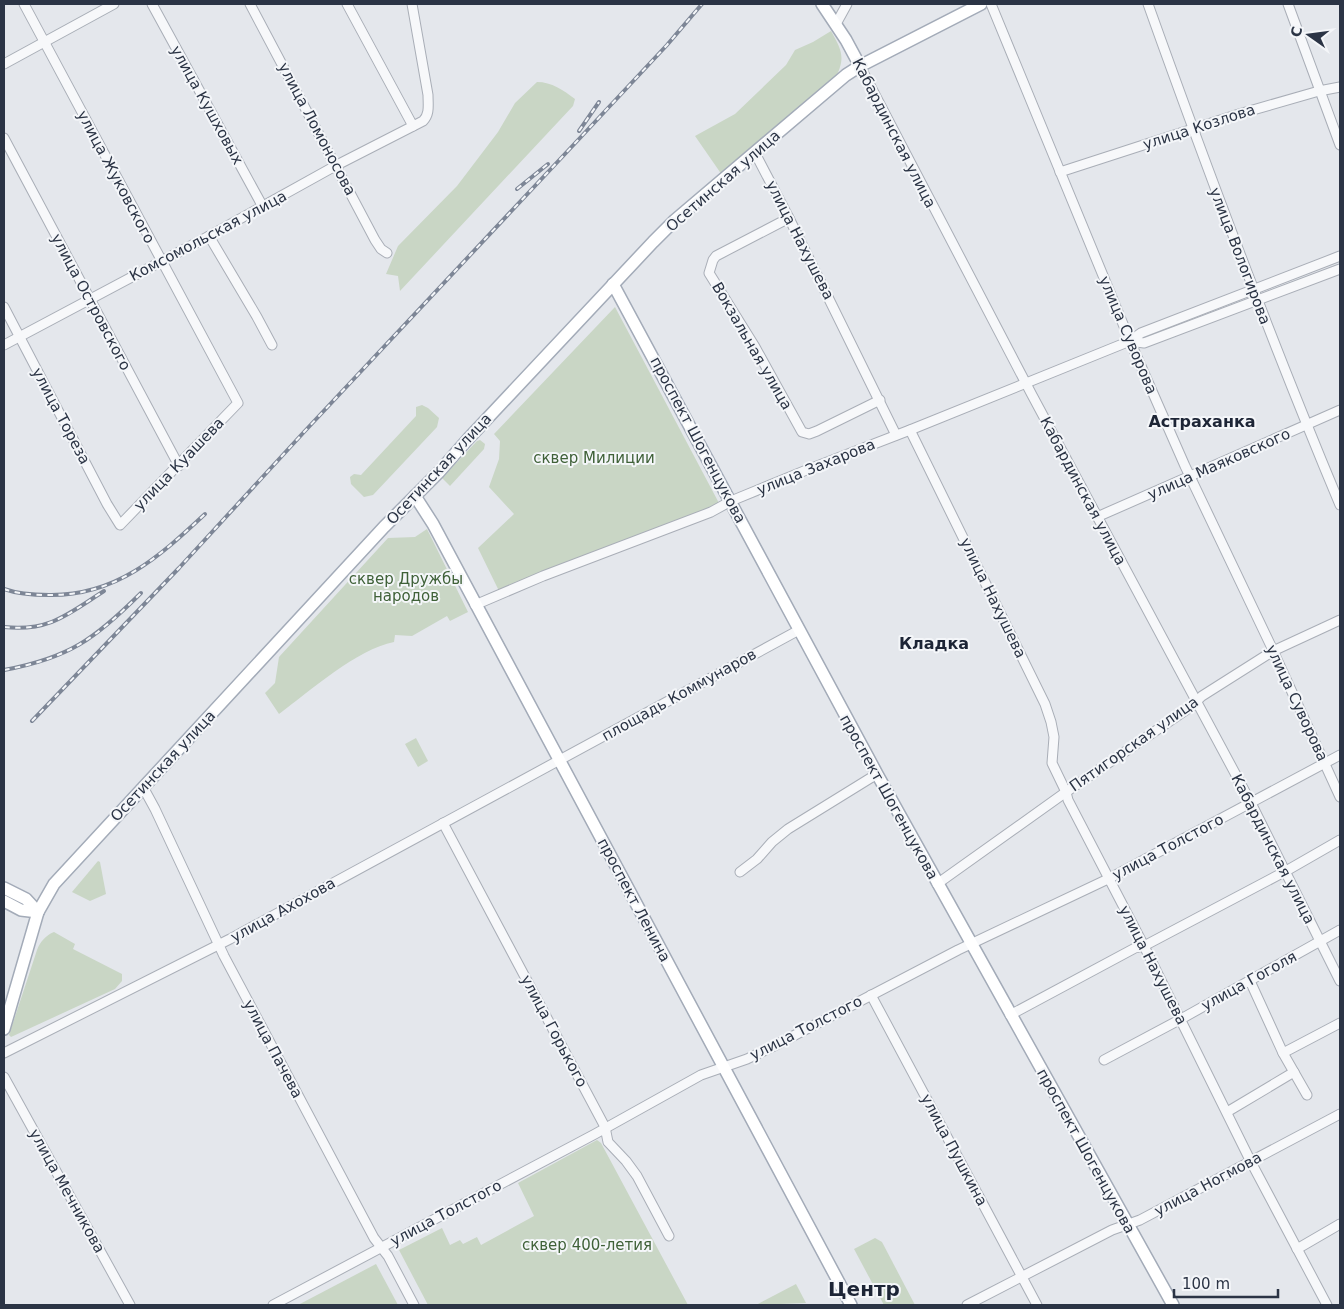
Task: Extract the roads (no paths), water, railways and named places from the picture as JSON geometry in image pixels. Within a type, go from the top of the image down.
[{"type":"main road","name":"Кабардинская улица","points":[[822,4],[860,66]]},
{"type":"main road","name":"Осетинская улица","points":[[4,1029],[38,912],[54,884],[384,527],[439,472],[613,284],[675,220],[846,75],[981,4]]},
{"type":"main road","name":"проспект Шогенцукова","points":[[613,284],[937,884],[1173,1305]]},
{"type":"main road","name":"проспект Ленина","points":[[415,496],[433,524],[850,1305]]},
{"type":"main road","points":[[4,888],[26,899],[38,912]]},
{"type":"main road","points":[[4,901],[21,910],[38,912]]},
{"type":"street","name":"улица Жуковского","points":[[24,4],[238,402]]},
{"type":"street","points":[[4,64],[43,41],[114,4]]},
{"type":"street","name":"улица Кушховых","points":[[152,4],[263,206]]},
{"type":"street","name":"улица Ломоносова","points":[[250,4],[376,240],[381,249],[387,253]]},
{"type":"street","points":[[347,4],[413,126]]},
{"type":"street","name":"Комсомольская улица","points":[[4,345],[209,236],[337,165],[423,121],[429,110],[428,95],[412,4]]},
{"type":"street","points":[[836,24],[847,4]]},
{"type":"street","name":"улица Суворова","points":[[991,4],[1130,341],[1190,476],[1340,797]]},
{"type":"street","name":"улица Вологирова","points":[[1148,4],[1192,130],[1252,289],[1340,505]]},
{"type":"street","points":[[1288,4],[1340,146]]},
{"type":"street","name":"Кабардинская улица","points":[[860,66],[1097,517],[1251,803],[1340,981]]},
{"type":"street","name":"улица Козлова","points":[[1060,172],[1238,114],[1319,91],[1340,87]]},
{"type":"street","name":"улица Островского","points":[[4,138],[179,466]]},
{"type":"street","name":"улица Нахушева","points":[[755,153],[896,435]]},
{"type":"street","name":"Вокзальная улица","points":[[789,218],[716,256],[709,273],[755,347],[802,432],[809,434],[817,431],[880,400]]},
{"type":"street","points":[[209,236],[272,346]]},
{"type":"street","name":"улица Захарова","points":[[475,605],[543,576],[711,512],[731,501],[1130,341],[1141,333],[1340,256]]},
{"type":"street","name":"улица Захарова","points":[[1130,341],[1144,343],[1340,269]]},
{"type":"street","name":"улица Тореза","points":[[4,307],[98,487],[120,525]]},
{"type":"street","name":"улица Куашева","points":[[120,525],[179,466],[238,402]]},
{"type":"street","name":"улица Маяковского","points":[[1097,517],[1340,410]]},
{"type":"street","name":"улица Нахушева","points":[[910,430],[1045,704],[1052,722],[1054,737],[1052,763],[1068,800],[1181,1019],[1251,1162],[1327,1305]]},
{"type":"street","name":"Пятигорская улица","points":[[937,884],[1183,712],[1202,696],[1273,651],[1340,620]]},
{"type":"street","name":"площадь Коммунаров","points":[[559,760],[581,750],[799,630]]},
{"type":"street","name":"улица Толстого","points":[[273,1305],[701,1075],[774,1046],[970,944],[1108,879],[1340,755]]},
{"type":"street","name":"улица Ахохова","points":[[4,1053],[219,945],[559,760]]},
{"type":"street","points":[[740,872],[788,829],[877,774]]},
{"type":"street","name":"улица Пачева","points":[[142,787],[155,809],[219,945],[374,1238],[388,1256],[414,1305]]},
{"type":"street","name":"улица Горького","points":[[443,823],[605,1127],[608,1142],[637,1176],[669,1236]]},
{"type":"street","points":[[1010,1015],[1135,948],[1144,946],[1286,871],[1340,840]]},
{"type":"street","name":"улица Гоголя","points":[[1104,1060],[1340,930]]},
{"type":"street","points":[[1250,981],[1283,1053],[1307,1095]]},
{"type":"street","name":"улица Пушкина","points":[[871,995],[1037,1305]]},
{"type":"street","points":[[1283,1053],[1340,1023]]},
{"type":"street","points":[[1227,1112],[1294,1072]]},
{"type":"street","name":"улица Мечникова","points":[[4,1077],[130,1305]]},
{"type":"street","name":"улица Ногмова","points":[[967,1305],[1112,1230],[1140,1220],[1340,1114]]},
{"type":"street","points":[[1297,1248],[1340,1224]]},
{"type":"railway","points":[[32,721],[179,568],[667,45],[702,4]]},
{"type":"railway","points":[[579,131],[599,102]]},
{"type":"railway","points":[[517,189],[548,164]]},
{"type":"railway","points":[[4,589],[26,594],[49,595],[73,594],[95,589],[116,581],[153,559],[205,514]]},
{"type":"railway","points":[[4,627],[20,628],[46,624],[68,614],[104,591]]},
{"type":"railway","points":[[4,670],[46,659],[80,644],[109,623],[141,593]]},
{"type":"district","name":"Астраханка","points":[[1202,421]]},
{"type":"district","name":"Кладка","points":[[934,643]]},
{"type":"district","name":"Центр","points":[[864,1289]]},
{"type":"park label","name":"сквер Милиции","points":[[594,458]]},
{"type":"park label","name":"сквер Дружбы народов","points":[[406,588]]},
{"type":"park label","name":"сквер 400-летия","points":[[587,1245]]}]
